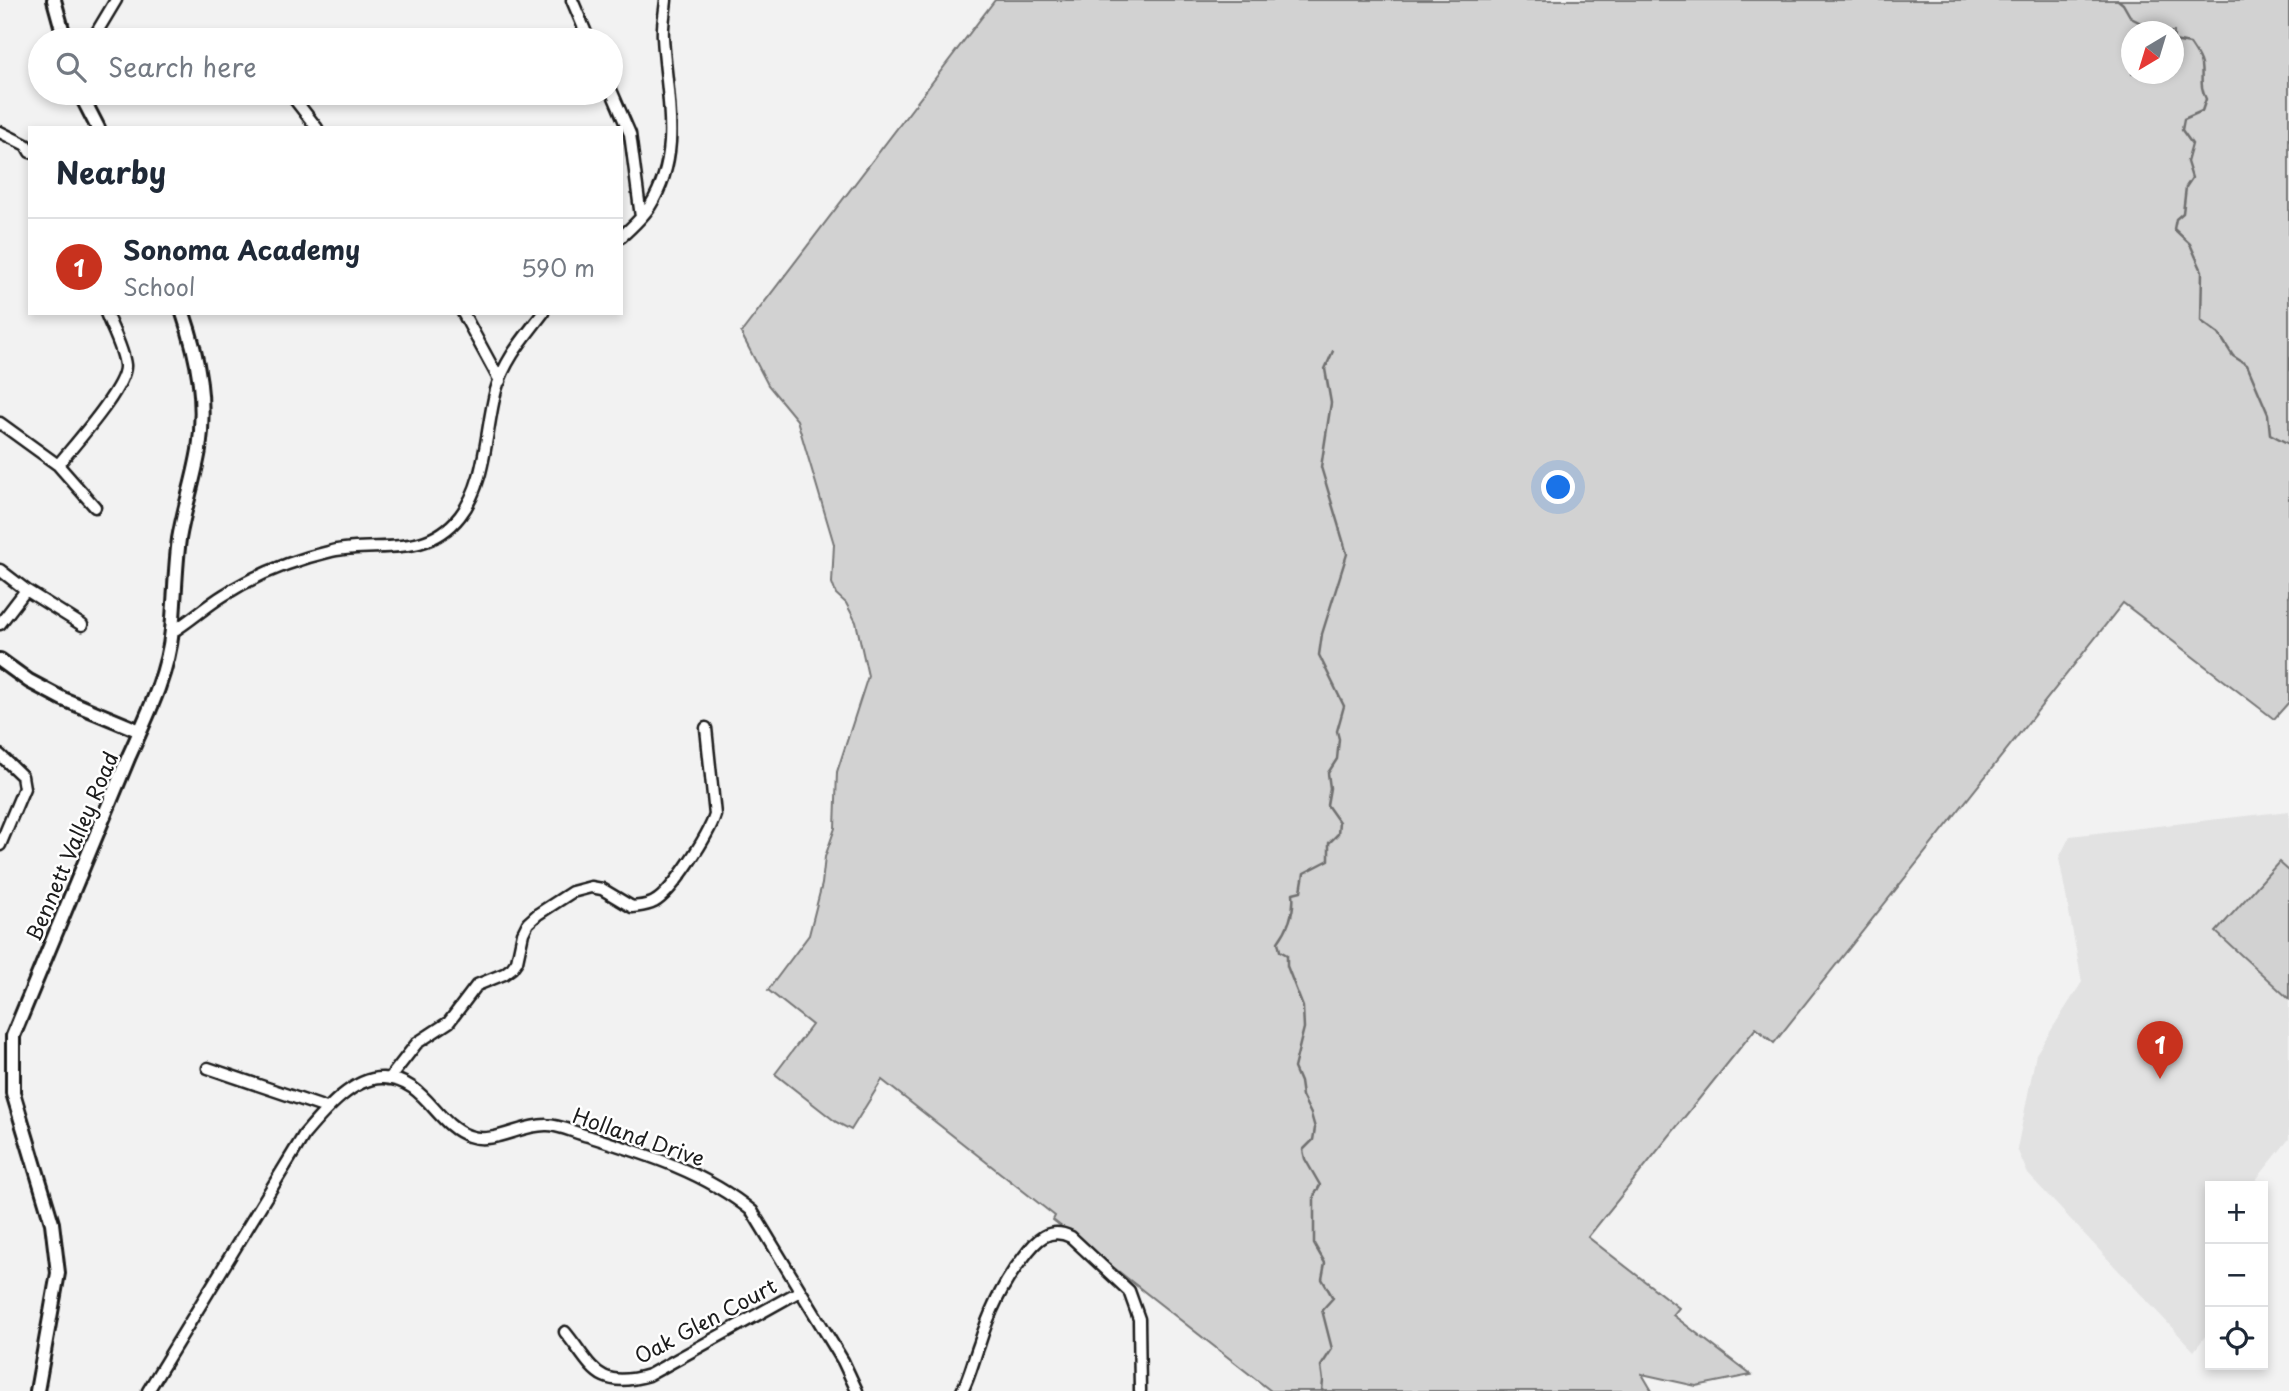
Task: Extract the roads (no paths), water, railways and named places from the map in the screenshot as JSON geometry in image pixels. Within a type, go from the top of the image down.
[{"type":"street","points":[[54,0],[62,28]]},
{"type":"street","points":[[99,28],[116,0]]},
{"type":"street","points":[[572,0],[584,28]]},
{"type":"street","points":[[623,235],[650,208],[660,186],[669,150],[671,117],[662,35],[666,0]]},
{"type":"street","points":[[86,105],[97,126]]},
{"type":"street","points":[[299,105],[315,126]]},
{"type":"street","points":[[617,105],[630,134],[641,217]]},
{"type":"street","points":[[0,132],[28,148]]},
{"type":"street","points":[[58,465],[108,403],[125,375],[125,363],[107,315]]},
{"type":"street","name":"Bennett Valley Road","points":[[37,1391],[58,1273],[52,1223],[13,1093],[13,1036],[159,684],[172,632],[175,567],[199,451],[202,419],[201,386],[184,315]]},
{"type":"street","points":[[464,315],[500,381]]},
{"type":"street","points":[[172,632],[221,596],[253,577],[279,566],[350,548],[409,546],[445,531],[460,516],[478,481],[500,381],[508,359],[541,315]]},
{"type":"street","points":[[0,424],[58,465],[95,507]]},
{"type":"street","points":[[0,569],[26,590],[82,625]]},
{"type":"street","points":[[0,624],[26,590]]},
{"type":"street","points":[[0,660],[29,681],[64,699],[140,731]]},
{"type":"street","points":[[148,1391],[304,1135],[326,1108],[363,1081],[389,1079],[417,1043],[449,1022],[477,985],[512,968],[517,961],[528,923],[572,892],[591,887],[602,889],[632,907],[656,902],[670,887],[711,828],[715,815],[706,728]]},
{"type":"street","points":[[0,755],[15,766],[22,776],[24,788],[0,845]]},
{"type":"street","points":[[208,1068],[326,1108]]},
{"type":"street","name":"Holland Drive","points":[[389,1079],[401,1080],[415,1089],[457,1130],[467,1136],[477,1139],[500,1136],[528,1127],[549,1125],[624,1147],[706,1180],[734,1196],[752,1211],[843,1361],[857,1391]]},
{"type":"street","points":[[962,1391],[1007,1279],[1029,1249],[1043,1235],[1053,1232],[1071,1237],[1129,1291],[1139,1320],[1140,1391]]},
{"type":"street","name":"Oak Glen Court","points":[[565,1332],[595,1372],[609,1379],[632,1381],[649,1375],[800,1291]]},
{"type":"waterway","points":[[2118,0],[2131,18],[2137,21]]},
{"type":"waterway","points":[[2184,43],[2190,44],[2198,57],[2206,99],[2202,111],[2184,119],[2182,130],[2192,144],[2187,162],[2192,178],[2186,187],[2183,213],[2176,219],[2174,229],[2190,244],[2202,271],[2201,321],[2219,334],[2233,356],[2247,365],[2268,414],[2270,434],[2289,444]]},
{"type":"waterway","points":[[1322,1391],[1321,1366],[1332,1349],[1322,1310],[1333,1298],[1322,1279],[1325,1263],[1314,1244],[1314,1196],[1320,1185],[1305,1159],[1303,1150],[1313,1140],[1315,1128],[1294,1068],[1304,1028],[1303,1007],[1287,966],[1287,955],[1280,951],[1278,942],[1290,919],[1293,893],[1301,891],[1304,873],[1329,860],[1329,843],[1338,834],[1339,822],[1327,805],[1330,788],[1328,773],[1337,759],[1337,731],[1344,706],[1319,655],[1322,634],[1347,554],[1321,467],[1331,403],[1325,369],[1333,351]]},
{"type":"place","name":"Sonoma Academy","points":[[2160,1079]]}]
